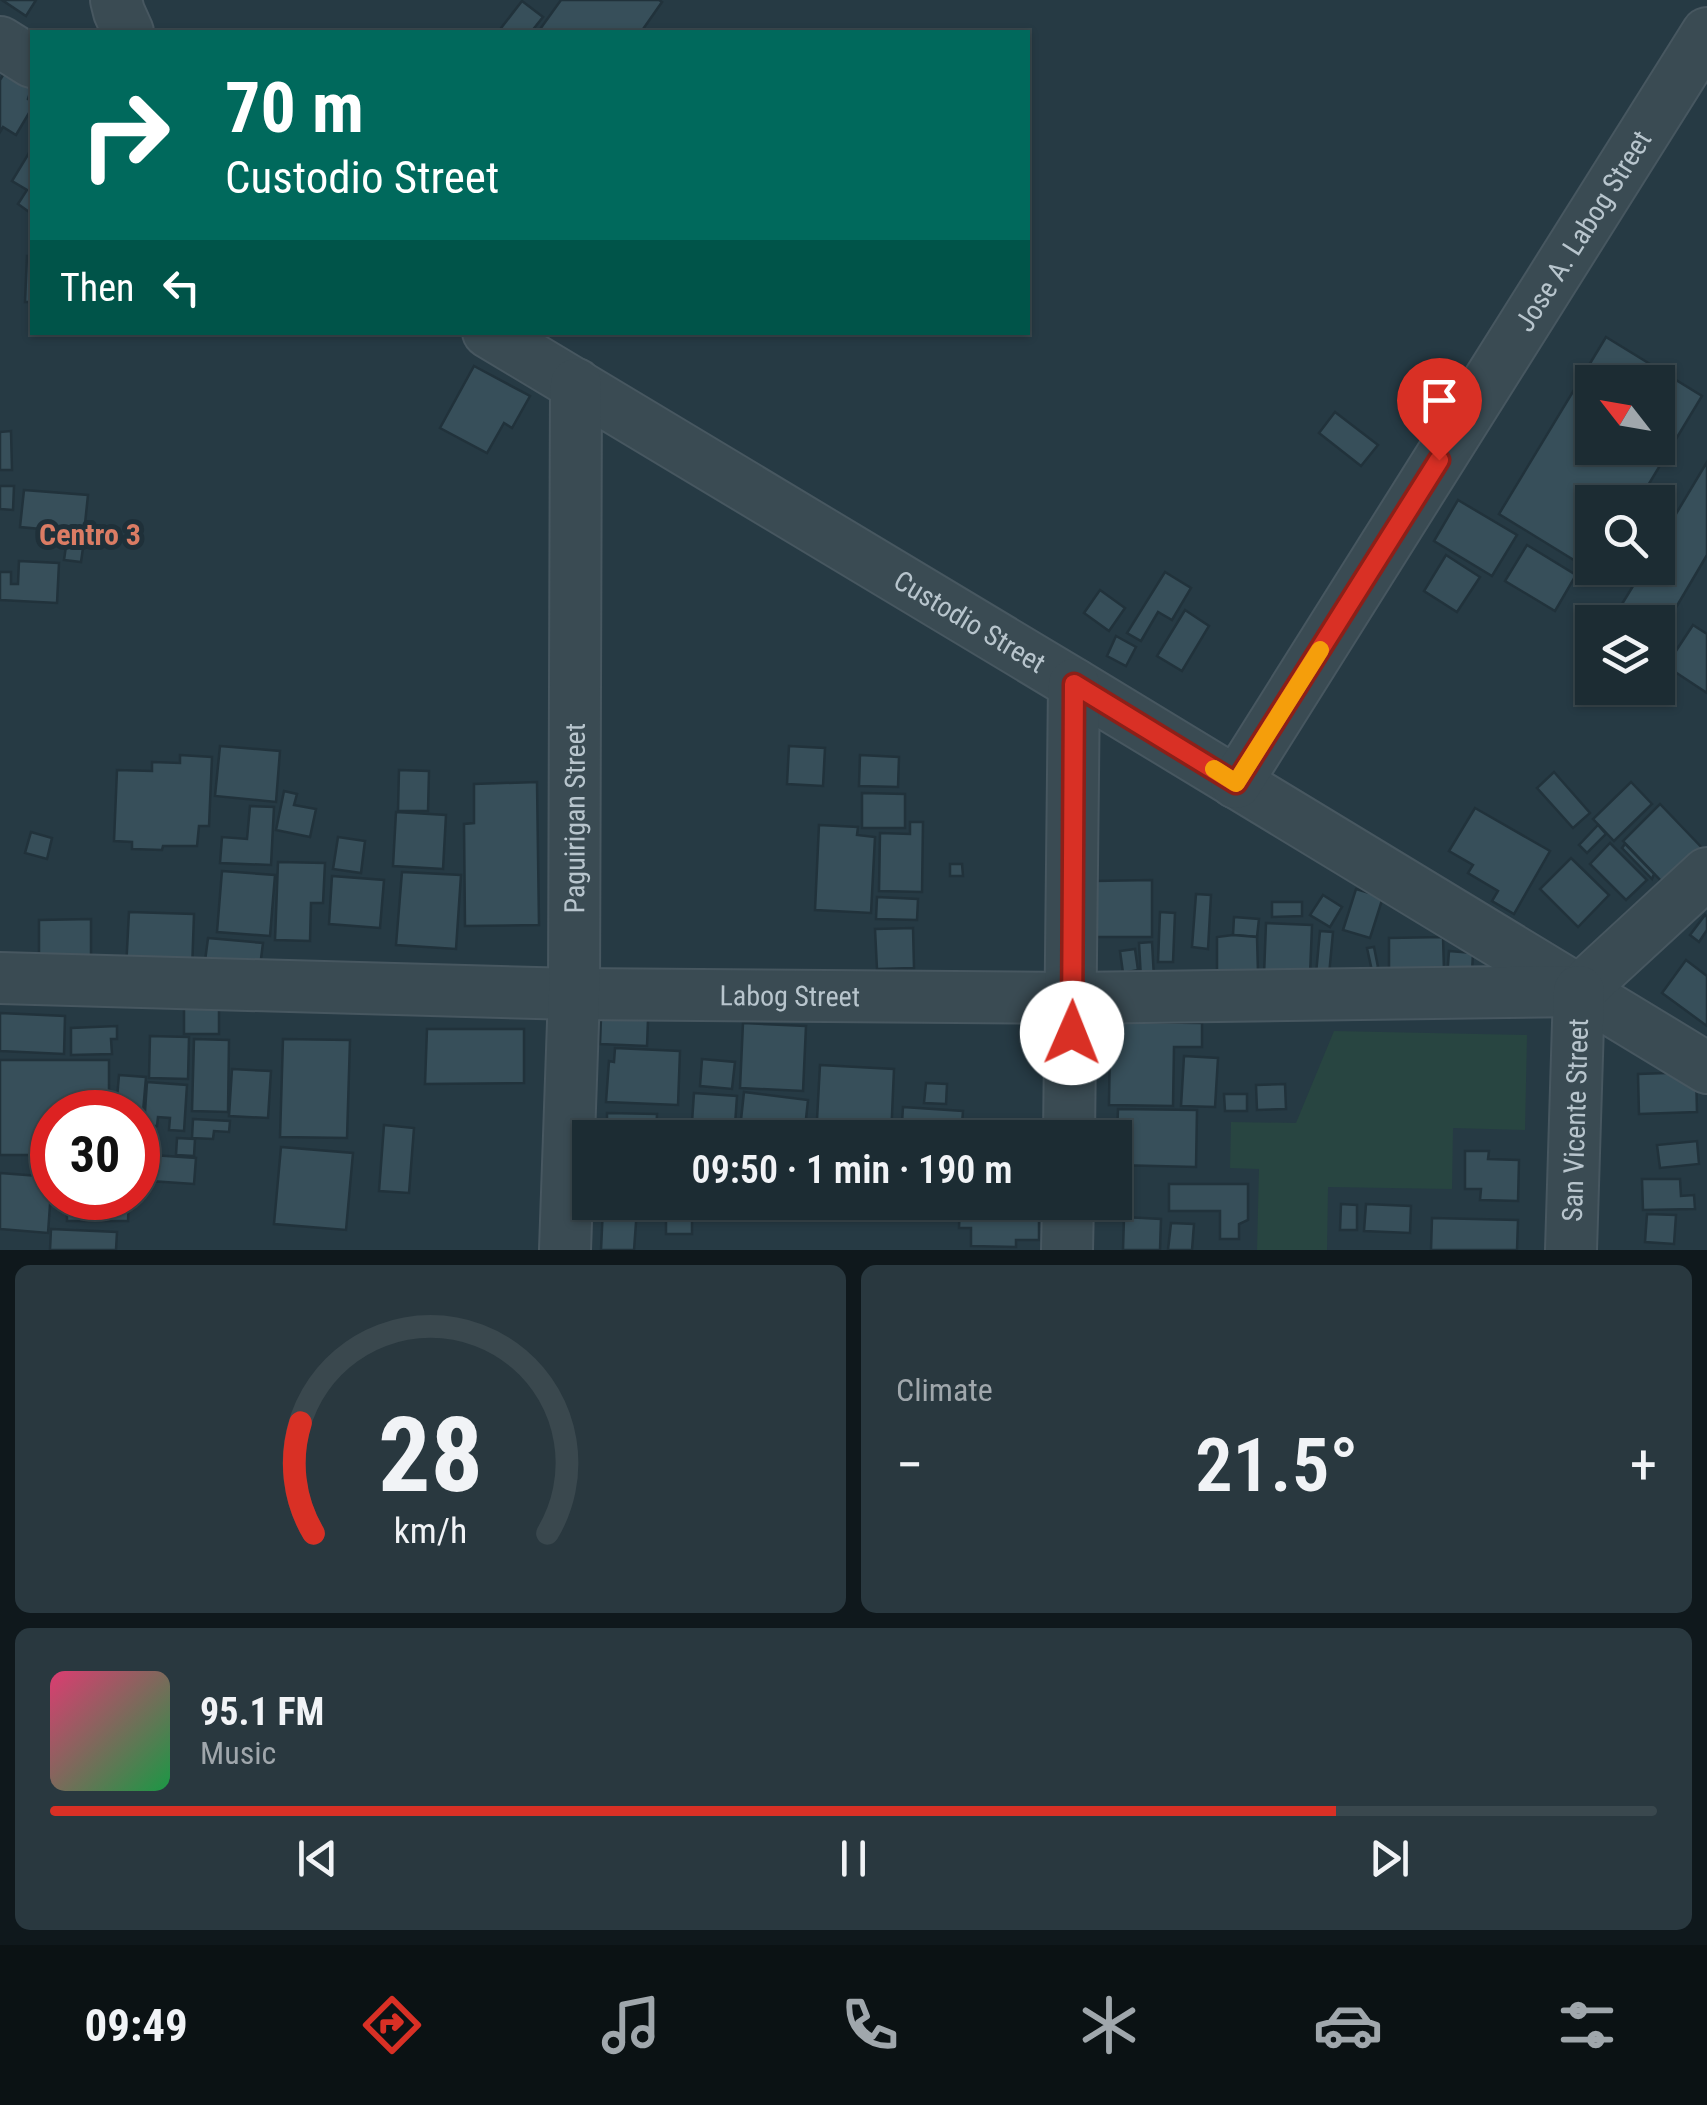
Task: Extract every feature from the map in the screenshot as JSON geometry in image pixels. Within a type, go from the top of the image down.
[{"type":"street","points":[[116,0],[127,30]]},
{"type":"street","name":"Jose A. Labog Street","points":[[1236,783],[1707,33]]},
{"type":"street","points":[[0,42],[30,61]]},
{"type":"street","name":"Custodio Street","points":[[493,335],[1707,1068]]},
{"type":"street","name":"Paguirigan Street","points":[[565,1250],[574,994],[576,384]]},
{"type":"street","points":[[1069,1120],[1074,684]]},
{"type":"street","points":[[1579,992],[1707,873]]},
{"type":"street","name":"Labog Street","points":[[0,978],[574,994],[1072,998],[1579,992]]},
{"type":"street","name":"San Vicente Street","points":[[1571,1250],[1579,992]]},
{"type":"street","points":[[1067,1250],[1068,1220]]},
{"type":"green space","points":[[1334,1031],[1527,1035],[1525,1130],[1453,1128],[1452,1189],[1328,1187],[1327,1250],[1257,1250],[1259,1169],[1230,1168],[1231,1122],[1296,1123]]},
{"type":"building","points":[[2,0],[36,0],[26,16]]},
{"type":"building","points":[[561,0],[662,2],[642,30],[539,30]]},
{"type":"building","points":[[522,1],[543,17],[533,30],[500,30]]},
{"type":"building","points":[[6,70],[30,85],[30,111],[16,135],[3,127],[0,132],[0,80]]},
{"type":"building","points":[[30,151],[30,213],[18,204],[27,190],[12,181]]},
{"type":"building","points":[[27,256],[30,256],[30,302],[25,302]]},
{"type":"building","points":[[1606,337],[1652,365],[1589,365]]},
{"type":"building","points":[[474,366],[530,396],[512,428],[504,423],[487,453],[440,428]]},
{"type":"building","points":[[1675,379],[1702,396],[1675,441]]},
{"type":"building","points":[[1575,388],[1575,465],[1660,465],[1648,485],[1575,485],[1575,561],[1499,514]]},
{"type":"building","points":[[1335,412],[1378,445],[1361,466],[1319,433]]},
{"type":"building","points":[[11,431],[12,470],[0,470],[0,432]]},
{"type":"building","points":[[1707,462],[1707,555],[1675,609],[1675,605],[1621,605],[1634,585],[1675,585],[1675,516]]},
{"type":"building","points":[[0,486],[14,486],[13,510],[0,509]]},
{"type":"building","points":[[24,490],[88,495],[84,533],[20,527]]},
{"type":"building","points":[[1458,500],[1517,535],[1492,576],[1434,541]]},
{"type":"building","points":[[67,539],[84,541],[81,562],[64,560]]},
{"type":"building","points":[[1527,545],[1575,574],[1555,611],[1505,581]]},
{"type":"building","points":[[1446,555],[1480,577],[1457,612],[1424,591]]},
{"type":"building","points":[[19,561],[59,563],[57,603],[0,600],[0,572],[11,572],[11,584],[18,584]]},
{"type":"building","points":[[1165,572],[1191,588],[1172,620],[1158,612],[1141,641],[1127,633]]},
{"type":"building","points":[[1100,590],[1125,608],[1109,631],[1084,613]]},
{"type":"building","points":[[1185,610],[1209,626],[1182,671],[1157,656]]},
{"type":"building","points":[[1693,625],[1707,634],[1707,693],[1675,672],[1675,652]]},
{"type":"building","points":[[1116,636],[1136,647],[1126,666],[1107,656]]},
{"type":"building","points":[[220,746],[280,751],[276,802],[215,796]]},
{"type":"building","points":[[789,746],[825,748],[823,786],[787,784]]},
{"type":"building","points":[[180,755],[212,757],[209,826],[199,826],[197,846],[132,849],[132,842],[114,841],[117,770],[152,771],[152,762],[180,763]]},
{"type":"building","points":[[860,755],[899,757],[898,787],[859,786]]},
{"type":"building","points":[[399,770],[429,771],[428,811],[398,811]]},
{"type":"building","points":[[1554,772],[1590,813],[1573,828],[1537,788]]},
{"type":"building","points":[[537,782],[539,925],[465,926],[464,824],[474,823],[474,784]]},
{"type":"building","points":[[1631,782],[1652,804],[1614,841],[1593,819]]},
{"type":"building","points":[[284,791],[297,794],[294,805],[316,809],[310,837],[276,830]]},
{"type":"building","points":[[862,793],[905,794],[905,828],[862,828]]},
{"type":"building","points":[[1660,804],[1705,851],[1667,887],[1623,841]]},
{"type":"building","points":[[250,806],[274,807],[271,865],[220,863],[222,837],[247,839]]},
{"type":"building","points":[[1475,808],[1550,851],[1514,914],[1492,901],[1498,891],[1468,873],[1473,865],[1449,851]]},
{"type":"building","points":[[396,812],[446,815],[443,869],[393,866]]},
{"type":"building","points":[[910,822],[923,822],[922,892],[879,891],[880,833],[910,834]]},
{"type":"building","points":[[819,825],[858,827],[857,835],[875,837],[871,913],[815,910]]},
{"type":"building","points":[[1598,825],[1606,834],[1587,853],[1579,845]]},
{"type":"building","points":[[31,832],[52,838],[47,859],[25,853]]},
{"type":"building","points":[[338,837],[365,841],[361,873],[333,869]]},
{"type":"building","points":[[1610,843],[1647,880],[1626,900],[1590,864]]},
{"type":"building","points":[[1625,844],[1654,874],[1652,879],[1622,848]]},
{"type":"building","points":[[1571,858],[1609,895],[1578,927],[1540,889]]},
{"type":"building","points":[[278,862],[325,863],[323,903],[311,903],[310,941],[275,940]]},
{"type":"building","points":[[950,864],[962,864],[963,876],[950,876]]},
{"type":"building","points":[[222,871],[275,875],[270,936],[217,932]]},
{"type":"building","points":[[402,872],[461,875],[456,949],[396,945]]},
{"type":"building","points":[[332,876],[384,880],[380,928],[329,924]]},
{"type":"building","points":[[1152,880],[1152,937],[1095,937],[1094,881]]},
{"type":"building","points":[[1356,889],[1383,897],[1370,938],[1343,930]]},
{"type":"building","points":[[1196,894],[1211,895],[1208,949],[1192,947]]},
{"type":"building","points":[[1323,895],[1342,907],[1330,927],[1310,915]]},
{"type":"building","points":[[877,897],[918,899],[917,920],[876,919]]},
{"type":"building","points":[[1272,902],[1302,902],[1302,916],[1272,917]]},
{"type":"building","points":[[129,912],[194,914],[192,971],[126,969]]},
{"type":"building","points":[[1160,912],[1175,913],[1173,962],[1158,962]]},
{"type":"building","points":[[1705,915],[1707,930],[1699,942],[1690,935]]},
{"type":"building","points":[[1234,917],[1259,919],[1257,937],[1233,935]]},
{"type":"building","points":[[91,919],[91,957],[39,957],[39,920]]},
{"type":"building","points":[[1266,923],[1312,925],[1310,976],[1264,975]]},
{"type":"building","points":[[913,928],[914,968],[877,969],[875,929]]},
{"type":"building","points":[[1320,931],[1333,932],[1329,975],[1316,974]]},
{"type":"building","points":[[1217,937],[1257,937],[1258,973],[1217,974]]},
{"type":"building","points":[[1443,937],[1444,971],[1389,972],[1389,938]]},
{"type":"building","points":[[208,938],[263,943],[260,967],[205,961]]},
{"type":"building","points":[[1152,942],[1154,978],[1141,979],[1139,943]]},
{"type":"building","points":[[1374,947],[1378,967],[1372,971],[1367,948]]},
{"type":"building","points":[[1135,949],[1138,970],[1123,973],[1120,951]]},
{"type":"building","points":[[1449,951],[1473,953],[1472,972],[1447,978]]},
{"type":"building","points":[[1686,960],[1707,976],[1707,1026],[1662,993]]},
{"type":"building","points":[[184,997],[219,997],[219,1034],[184,1034]]},
{"type":"building","points":[[0,1013],[65,1016],[64,1054],[0,1051]]},
{"type":"building","points":[[601,1018],[648,1020],[647,1046],[600,1044]]},
{"type":"building","points":[[1118,1022],[1202,1023],[1202,1047],[1174,1047],[1173,1106],[1109,1105],[1110,1038],[1118,1038]]},
{"type":"building","points":[[743,1023],[806,1026],[803,1091],[740,1088]]},
{"type":"building","points":[[117,1026],[117,1039],[111,1039],[112,1054],[71,1055],[71,1028]]},
{"type":"building","points":[[427,1029],[524,1029],[524,1083],[425,1084]]},
{"type":"building","points":[[150,1036],[189,1037],[188,1079],[149,1078]]},
{"type":"building","points":[[194,1039],[229,1040],[228,1112],[192,1111]]},
{"type":"building","points":[[283,1039],[350,1040],[347,1138],[280,1137]]},
{"type":"building","points":[[615,1048],[680,1051],[678,1105],[606,1102],[609,1061],[614,1062]]},
{"type":"building","points":[[1184,1056],[1218,1058],[1215,1107],[1181,1106]]},
{"type":"building","points":[[702,1059],[735,1062],[732,1089],[700,1086]]},
{"type":"building","points":[[0,1060],[109,1060],[109,1090],[30,1090],[30,1155],[0,1155]]},
{"type":"building","points":[[820,1065],[894,1069],[892,1120],[817,1120]]},
{"type":"building","points":[[232,1069],[271,1071],[268,1118],[229,1116]]},
{"type":"building","points":[[1696,1072],[1697,1112],[1639,1114],[1638,1074]]},
{"type":"building","points":[[119,1075],[146,1077],[145,1090],[118,1090]]},
{"type":"building","points":[[147,1082],[187,1085],[184,1131],[169,1130],[170,1118],[160,1117],[160,1090],[146,1090]]},
{"type":"building","points":[[926,1083],[947,1084],[946,1104],[924,1103]]},
{"type":"building","points":[[1285,1084],[1286,1109],[1257,1110],[1256,1085]]},
{"type":"building","points":[[744,1092],[808,1100],[806,1120],[741,1120]]},
{"type":"building","points":[[694,1093],[737,1096],[735,1120],[692,1120]]},
{"type":"building","points":[[1224,1094],[1247,1094],[1247,1111],[1225,1111]]},
{"type":"building","points":[[903,1107],[963,1111],[962,1120],[902,1120]]},
{"type":"building","points":[[1118,1109],[1197,1110],[1196,1167],[1132,1165],[1132,1120],[1118,1120]]},
{"type":"building","points":[[607,1113],[657,1114],[657,1120],[607,1120]]},
{"type":"building","points":[[193,1119],[230,1121],[229,1132],[214,1131],[213,1139],[192,1138]]},
{"type":"building","points":[[384,1125],[414,1128],[409,1193],[379,1191]]},
{"type":"building","points":[[177,1138],[195,1139],[194,1156],[176,1155]]},
{"type":"building","points":[[1697,1141],[1699,1164],[1660,1168],[1657,1145]]},
{"type":"building","points":[[281,1147],[353,1153],[346,1230],[274,1224]]},
{"type":"building","points":[[1465,1151],[1489,1151],[1488,1159],[1519,1160],[1518,1201],[1480,1200],[1481,1189],[1465,1189]]},
{"type":"building","points":[[160,1156],[196,1158],[194,1184],[160,1182]]},
{"type":"building","points":[[0,1173],[30,1175],[30,1220],[49,1220],[48,1233],[0,1229]]},
{"type":"building","points":[[1642,1179],[1680,1179],[1681,1196],[1694,1195],[1695,1209],[1643,1210]]},
{"type":"building","points":[[1169,1184],[1248,1184],[1248,1220],[1239,1224],[1239,1239],[1220,1239],[1220,1211],[1169,1211]]},
{"type":"building","points":[[1341,1204],[1357,1205],[1357,1230],[1340,1230]]},
{"type":"building","points":[[1366,1204],[1411,1206],[1410,1233],[1364,1231]]},
{"type":"building","points":[[1647,1214],[1676,1215],[1674,1244],[1645,1242]]},
{"type":"building","points":[[1432,1218],[1518,1220],[1517,1250],[1431,1250]]},
{"type":"building","points":[[1161,1219],[1160,1250],[1123,1250],[1124,1220]]},
{"type":"building","points":[[602,1220],[636,1220],[634,1250],[601,1250]]},
{"type":"building","points":[[666,1220],[692,1220],[692,1234],[666,1234]]},
{"type":"building","points":[[959,1220],[1039,1220],[1039,1240],[1016,1240],[1016,1247],[971,1246],[971,1228],[959,1228]]},
{"type":"building","points":[[1171,1223],[1194,1224],[1192,1250],[1168,1250]]},
{"type":"building","points":[[51,1229],[117,1232],[116,1250],[50,1250]]},
{"type":"slow traffic","points":[[1214,769],[1236,783],[1320,650]]},
{"type":"district","name":"Centro 3","points":[[90,534]]},
{"type":"route","points":[[1072,1033],[1074,684],[1236,783],[1439,460]]}]
